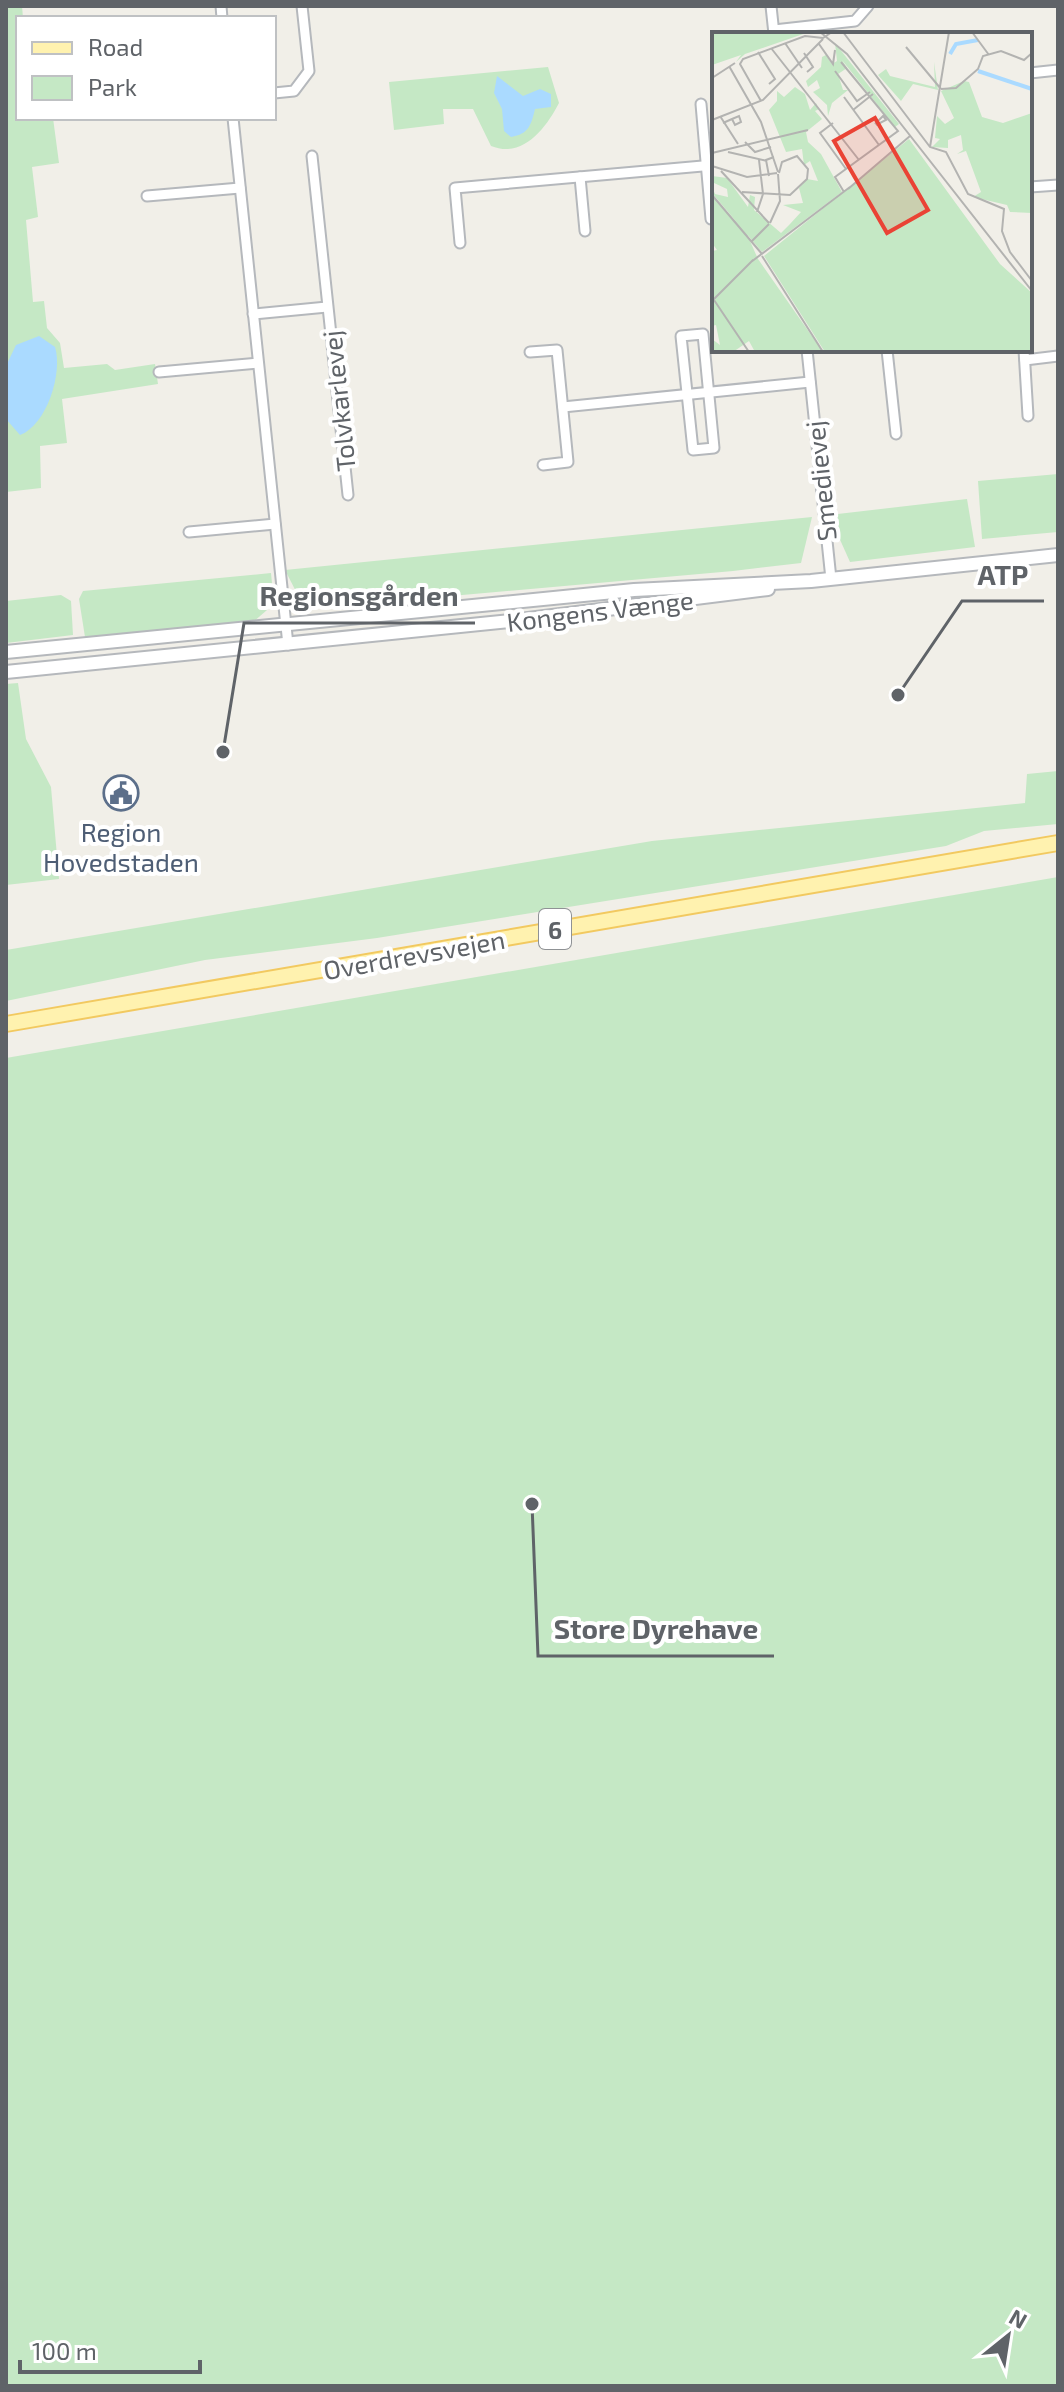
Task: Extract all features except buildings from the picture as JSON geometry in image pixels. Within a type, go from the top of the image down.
[{"type":"main road","name":"Overdrevsvejen","points":[[6,1024],[1058,843]]},
{"type":"street","points":[[276,93],[294,91],[309,71],[302,6]]},
{"type":"street","points":[[771,6],[774,32],[855,21],[868,6]]},
{"type":"street","points":[[1032,73],[1058,70]]},
{"type":"street","points":[[701,104],[710,165],[711,219]]},
{"type":"street","points":[[233,120],[288,645]]},
{"type":"street","name":"Tolvkarlevej","points":[[312,156],[348,495]]},
{"type":"street","points":[[460,243],[455,188],[710,165]]},
{"type":"street","points":[[580,177],[585,231]]},
{"type":"street","points":[[1032,187],[1058,185]]},
{"type":"street","points":[[147,196],[240,188]]},
{"type":"street","name":"Tolvkarlevej","points":[[253,314],[327,307]]},
{"type":"street","points":[[703,334],[714,448],[693,450],[687,395],[681,336],[703,334]]},
{"type":"street","points":[[530,352],[557,350],[568,462],[543,465]]},
{"type":"street","name":"Smedievej","points":[[807,352],[831,579]]},
{"type":"street","points":[[887,352],[896,434]]},
{"type":"street","points":[[1028,416],[1025,355],[1058,356]]},
{"type":"street","points":[[159,372],[258,363]]},
{"type":"street","name":"Smedievej","points":[[563,407],[810,382]]},
{"type":"street","points":[[189,532],[275,524]]},
{"type":"street","name":"Kongens Vænge","points":[[6,652],[634,590],[811,581],[1058,555]]},
{"type":"street","name":"Kongens Vænge","points":[[6,672],[288,645],[708,598],[811,581]]},
{"type":"green space","points":[[6,6],[22,6],[23,16],[16,16],[16,120],[53,120],[59,163],[32,167],[38,217],[26,220],[33,302],[44,301],[47,328],[60,343],[64,368],[107,364],[115,370],[155,364],[158,384],[62,399],[67,443],[40,446],[41,488],[6,492]]},
{"type":"green space","points":[[548,67],[559,103],[540,131],[523,145],[503,149],[491,146],[473,109],[443,109],[444,124],[394,130],[389,82]]},
{"type":"green space","points":[[1058,474],[1058,532],[982,539],[978,481]]},
{"type":"green space","points":[[967,499],[975,547],[850,562],[829,515]]},
{"type":"green space","points":[[812,517],[801,563],[733,571],[305,609],[285,570]]},
{"type":"green space","points":[[271,573],[274,604],[253,622],[85,637],[79,599],[83,591]]},
{"type":"green space","points":[[61,595],[71,601],[73,635],[6,643],[6,601]]},
{"type":"green space","points":[[18,683],[26,739],[51,787],[59,879],[6,885],[6,684]]},
{"type":"green space","points":[[1058,771],[1058,824],[984,831],[946,846],[377,938],[205,960],[6,1001],[6,950],[652,841],[1025,803],[1027,774]]},
{"type":"green space","points":[[1058,877],[1058,2386],[6,2386],[6,1058]]},
{"type":"water","points":[[497,76],[523,96],[540,89],[551,94],[551,107],[535,109],[528,128],[517,136],[511,137],[504,131],[502,109],[494,93]]},
{"type":"water","points":[[39,336],[55,347],[55,383],[38,421],[20,435],[6,419],[6,366],[16,345]]},
{"type":"place","name":"ATP","points":[[898,695]]},
{"type":"place","name":"Regionsgården","points":[[223,752]]},
{"type":"place","name":"Region Hovedstaden","points":[[121,793]]},
{"type":"place","name":"Store Dyrehave","points":[[532,1504]]}]
